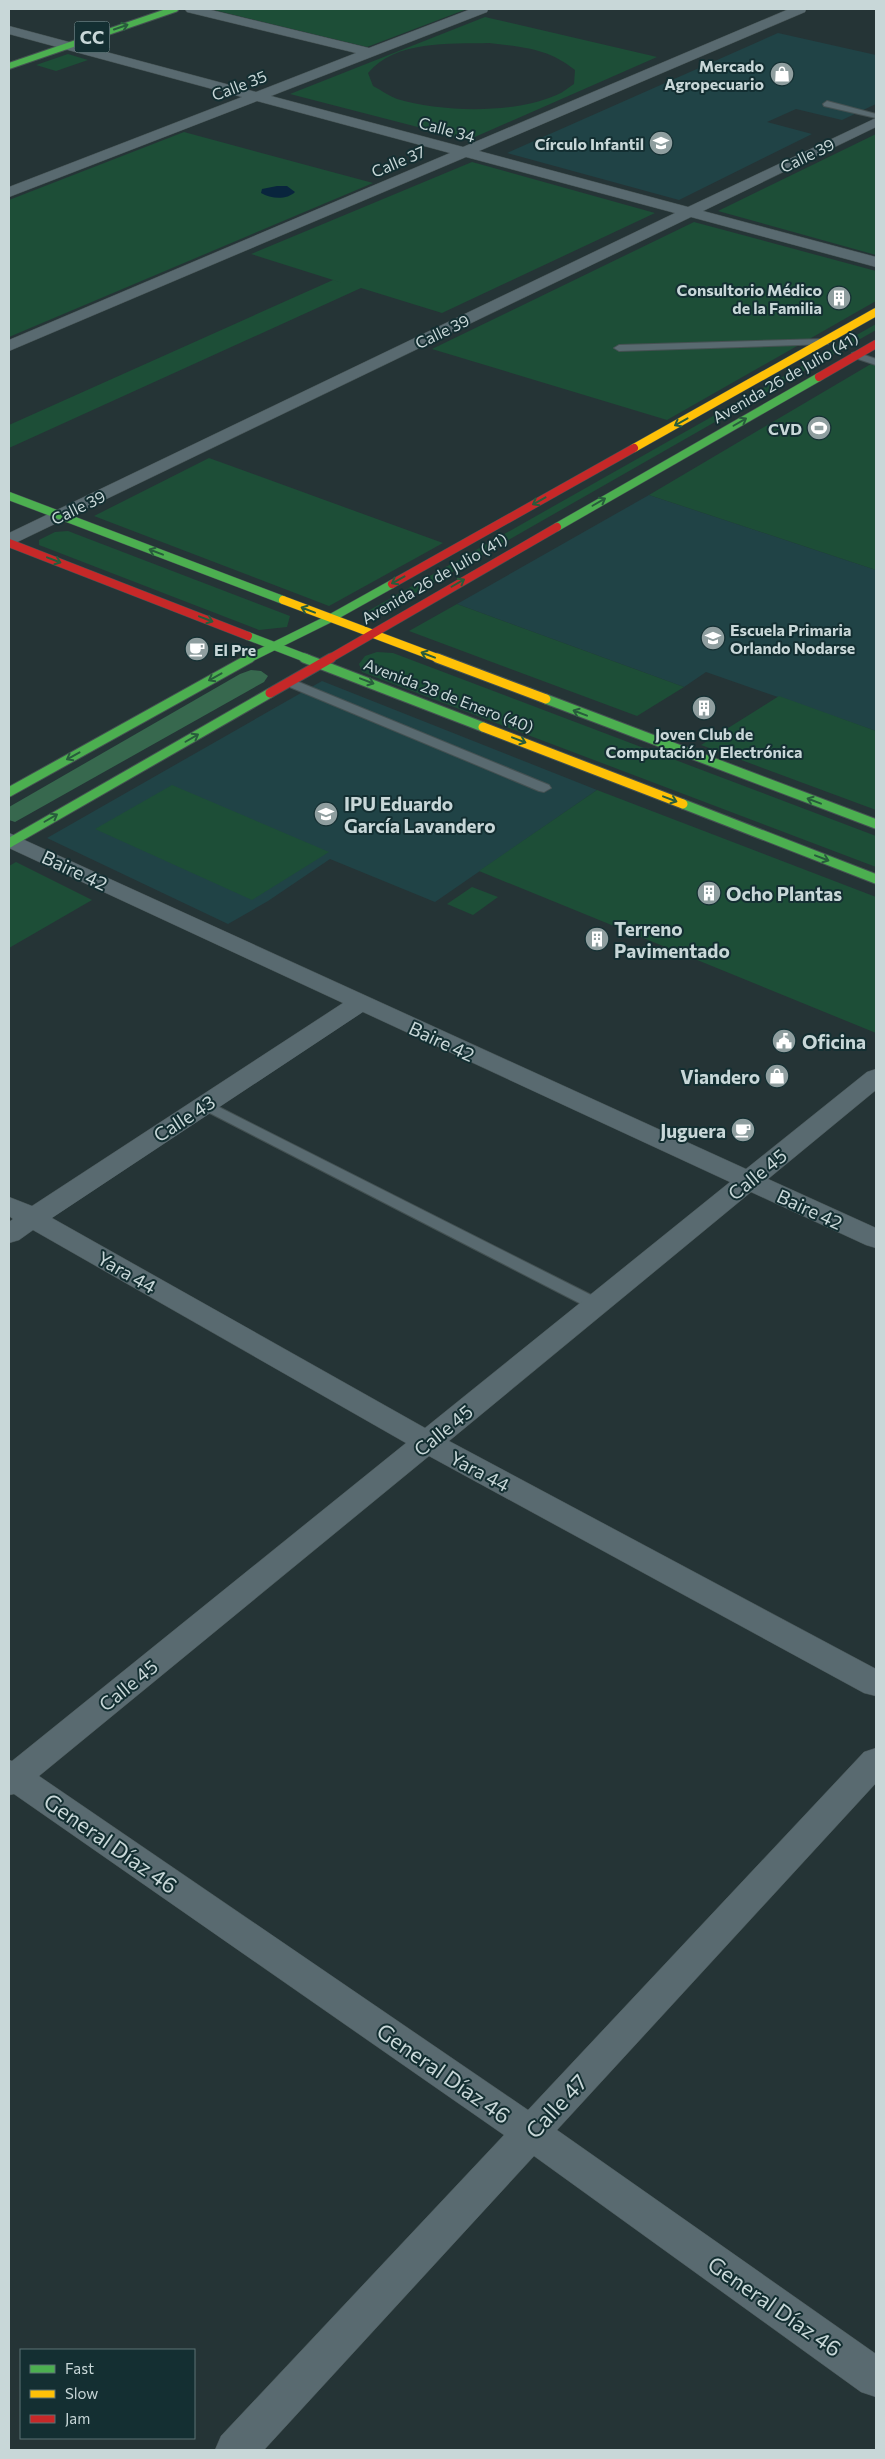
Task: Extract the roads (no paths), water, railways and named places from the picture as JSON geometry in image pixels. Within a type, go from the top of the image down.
[{"type":"main road","name":"CC","points":[[9,66],[175,9]]},
{"type":"main road","name":"Avenida 26 de Julio (41)","points":[[9,792],[273,645],[330,618],[876,312]]},
{"type":"main road","name":"Avenida 26 de Julio (41)","points":[[10,841],[322,664],[370,633],[876,344]]},
{"type":"main road","name":"Avenida 28 de Enero (40)","points":[[9,496],[876,824]]},
{"type":"main road","name":"Avenida 28 de Enero (40)","points":[[9,542],[876,879]]},
{"type":"street","points":[[192,9],[368,52]]},
{"type":"street","name":"Calle 35","points":[[9,192],[482,9]]},
{"type":"street","name":"Calle 37","points":[[9,346],[800,9]]},
{"type":"street","name":"Calle 34","points":[[9,30],[876,262]]},
{"type":"street","name":"Calle 39","points":[[9,542],[876,122]]},
{"type":"street","name":"Baire 42","points":[[10,841],[876,1239]]},
{"type":"street","name":"Calle 43","points":[[16,1219],[205,1105],[360,1003]]},
{"type":"street","name":"Calle 45","points":[[11,1777],[597,1305],[876,1077]]},
{"type":"street","name":"Yara 44","points":[[16,1219],[876,1684]]},
{"type":"street","name":"Calle 47","points":[[236,2450],[876,1760]]},
{"type":"street","name":"General Díaz 46","points":[[11,1777],[531,2133],[876,2378]]},
{"type":"lane","points":[[827,104],[876,116]]},
{"type":"lane","points":[[619,348],[824,342]]},
{"type":"lane","points":[[856,355],[876,362]]},
{"type":"lane","points":[[289,682],[544,788]]},
{"type":"lane","points":[[205,1105],[597,1305]]},
{"type":"place","name":"Mercado Agropecuario","points":[[782,74]]},
{"type":"place","name":"Círculo Infantil","points":[[661,143]]},
{"type":"place","name":"Consultorio Médico de la Familia","points":[[839,298]]},
{"type":"place","name":"CVD","points":[[819,428]]},
{"type":"place","name":"Escuela Primaria Orlando Nodarse","points":[[713,638]]},
{"type":"place","name":"El Pre","points":[[197,649]]},
{"type":"place","name":"Joven Club de Computación y Electrónica","points":[[704,708]]},
{"type":"place","name":"IPU Eduardo García Lavandero","points":[[326,814]]},
{"type":"place","name":"Ocho Plantas","points":[[709,893]]},
{"type":"place","name":"Terreno Pavimentado","points":[[597,939]]},
{"type":"place","name":"Oficina","points":[[784,1041]]},
{"type":"place","name":"Viandero","points":[[777,1076]]},
{"type":"place","name":"Juguera","points":[[743,1130]]}]
